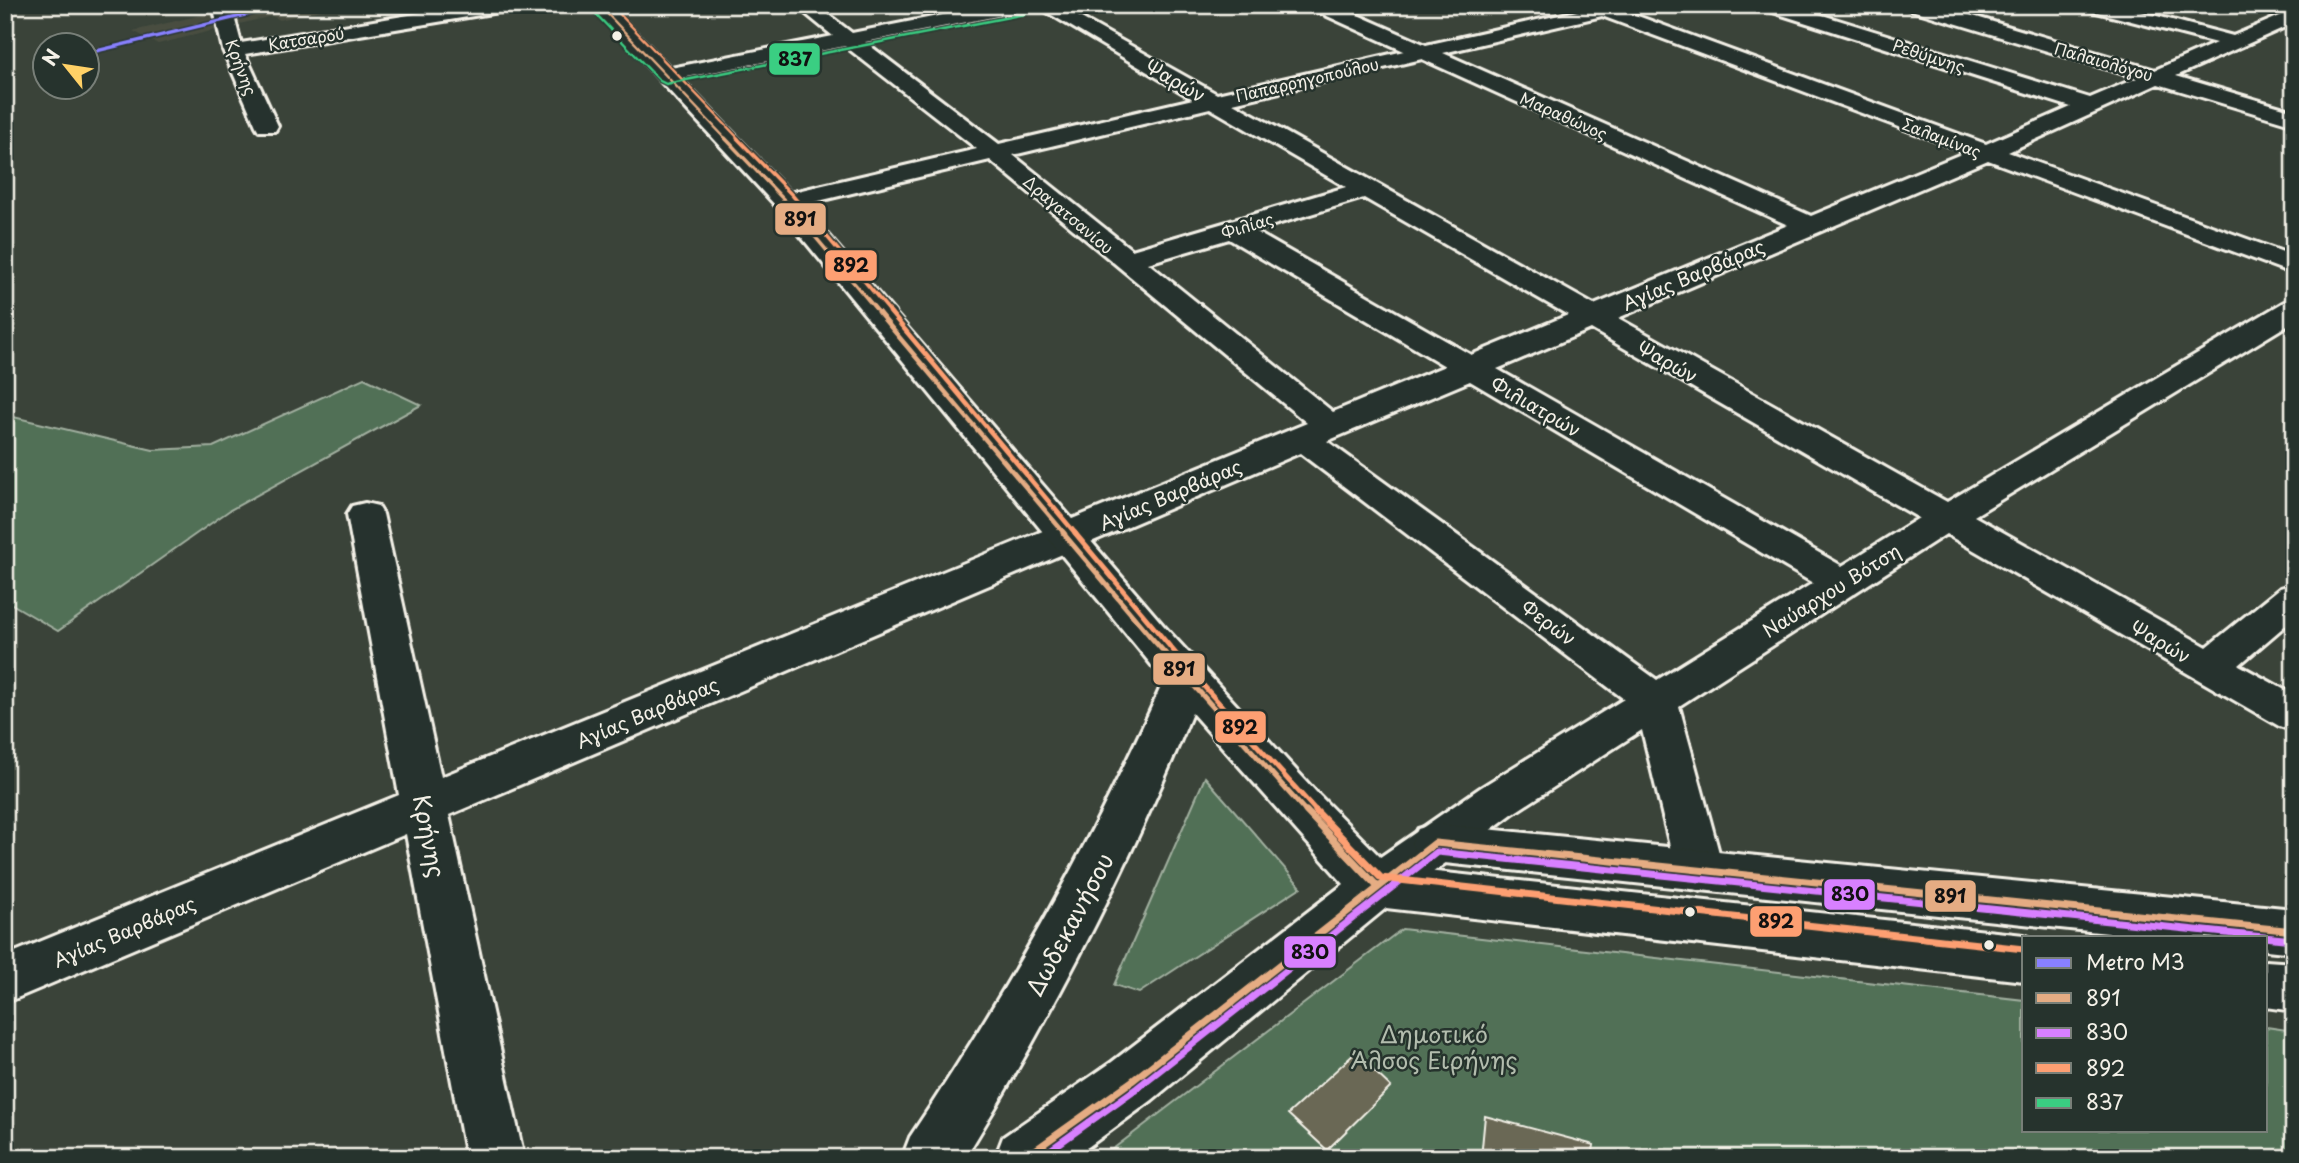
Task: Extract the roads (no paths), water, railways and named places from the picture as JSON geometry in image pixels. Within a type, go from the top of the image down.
[{"type":"street","name":"Κρήνης","points":[[222,5],[233,50],[267,126]]},
{"type":"street","name":"Κατσαρού","points":[[233,50],[503,5]]},
{"type":"street","points":[[599,5],[785,201],[1185,678],[1291,797],[1377,886],[2022,958]]},
{"type":"street","name":"Δραγατσανίου","points":[[804,5],[995,152],[1126,261],[1316,432]]},
{"type":"street","points":[[666,75],[1023,5]]},
{"type":"street","name":"Ψαρών","points":[[1044,5],[1589,317],[2294,715]]},
{"type":"street","name":"Μαραθώνος","points":[[1319,5],[1809,225]]},
{"type":"street","name":"Ρεθύμνης","points":[[1770,5],[2088,106]]},
{"type":"street","name":"Παλαιολόγου","points":[[1915,5],[2294,118]]},
{"type":"street","points":[[2092,5],[2232,42]]},
{"type":"street","points":[[2269,5],[2294,11]]},
{"type":"street","name":"Παπαρρηγοπούλου","points":[[785,201],[1607,7]]},
{"type":"street","name":"Σαλαμίνας","points":[[1607,7],[1985,153],[2294,266]]},
{"type":"street","name":"Αγίας Βαρβάρας","points":[[5,980],[1985,153],[2294,16]]},
{"type":"street","name":"Φιλίας","points":[[1126,261],[1367,189]]},
{"type":"street","name":"Φιλιατρών","points":[[1231,229],[1842,583]]},
{"type":"street","name":"Ναύαρχου Βότση","points":[[1377,886],[1496,801],[1947,517],[2294,308]]},
{"type":"street","name":"Φερών","points":[[1316,432],[1656,701]]},
{"type":"street","name":"Κρήνης","points":[[365,514],[495,1158]]},
{"type":"street","points":[[2209,668],[2294,597]]},
{"type":"street","name":"Δωδεκανήσου","points":[[930,1158],[990,1068],[1088,892],[1148,769],[1185,678]]},
{"type":"street","points":[[1656,701],[1700,871]]},
{"type":"street","points":[[1435,844],[2294,931]]},
{"type":"street","points":[[1024,1158],[1132,1081],[1377,886]]},
{"type":"street","points":[[2268,984],[2294,987]]},
{"type":"metro line","name":"Μ3","points":[[102,50],[287,5]]},
{"type":"park label","name":"Δημοτικό Άλσος Ειρήνης","points":[[1434,1046]]}]
